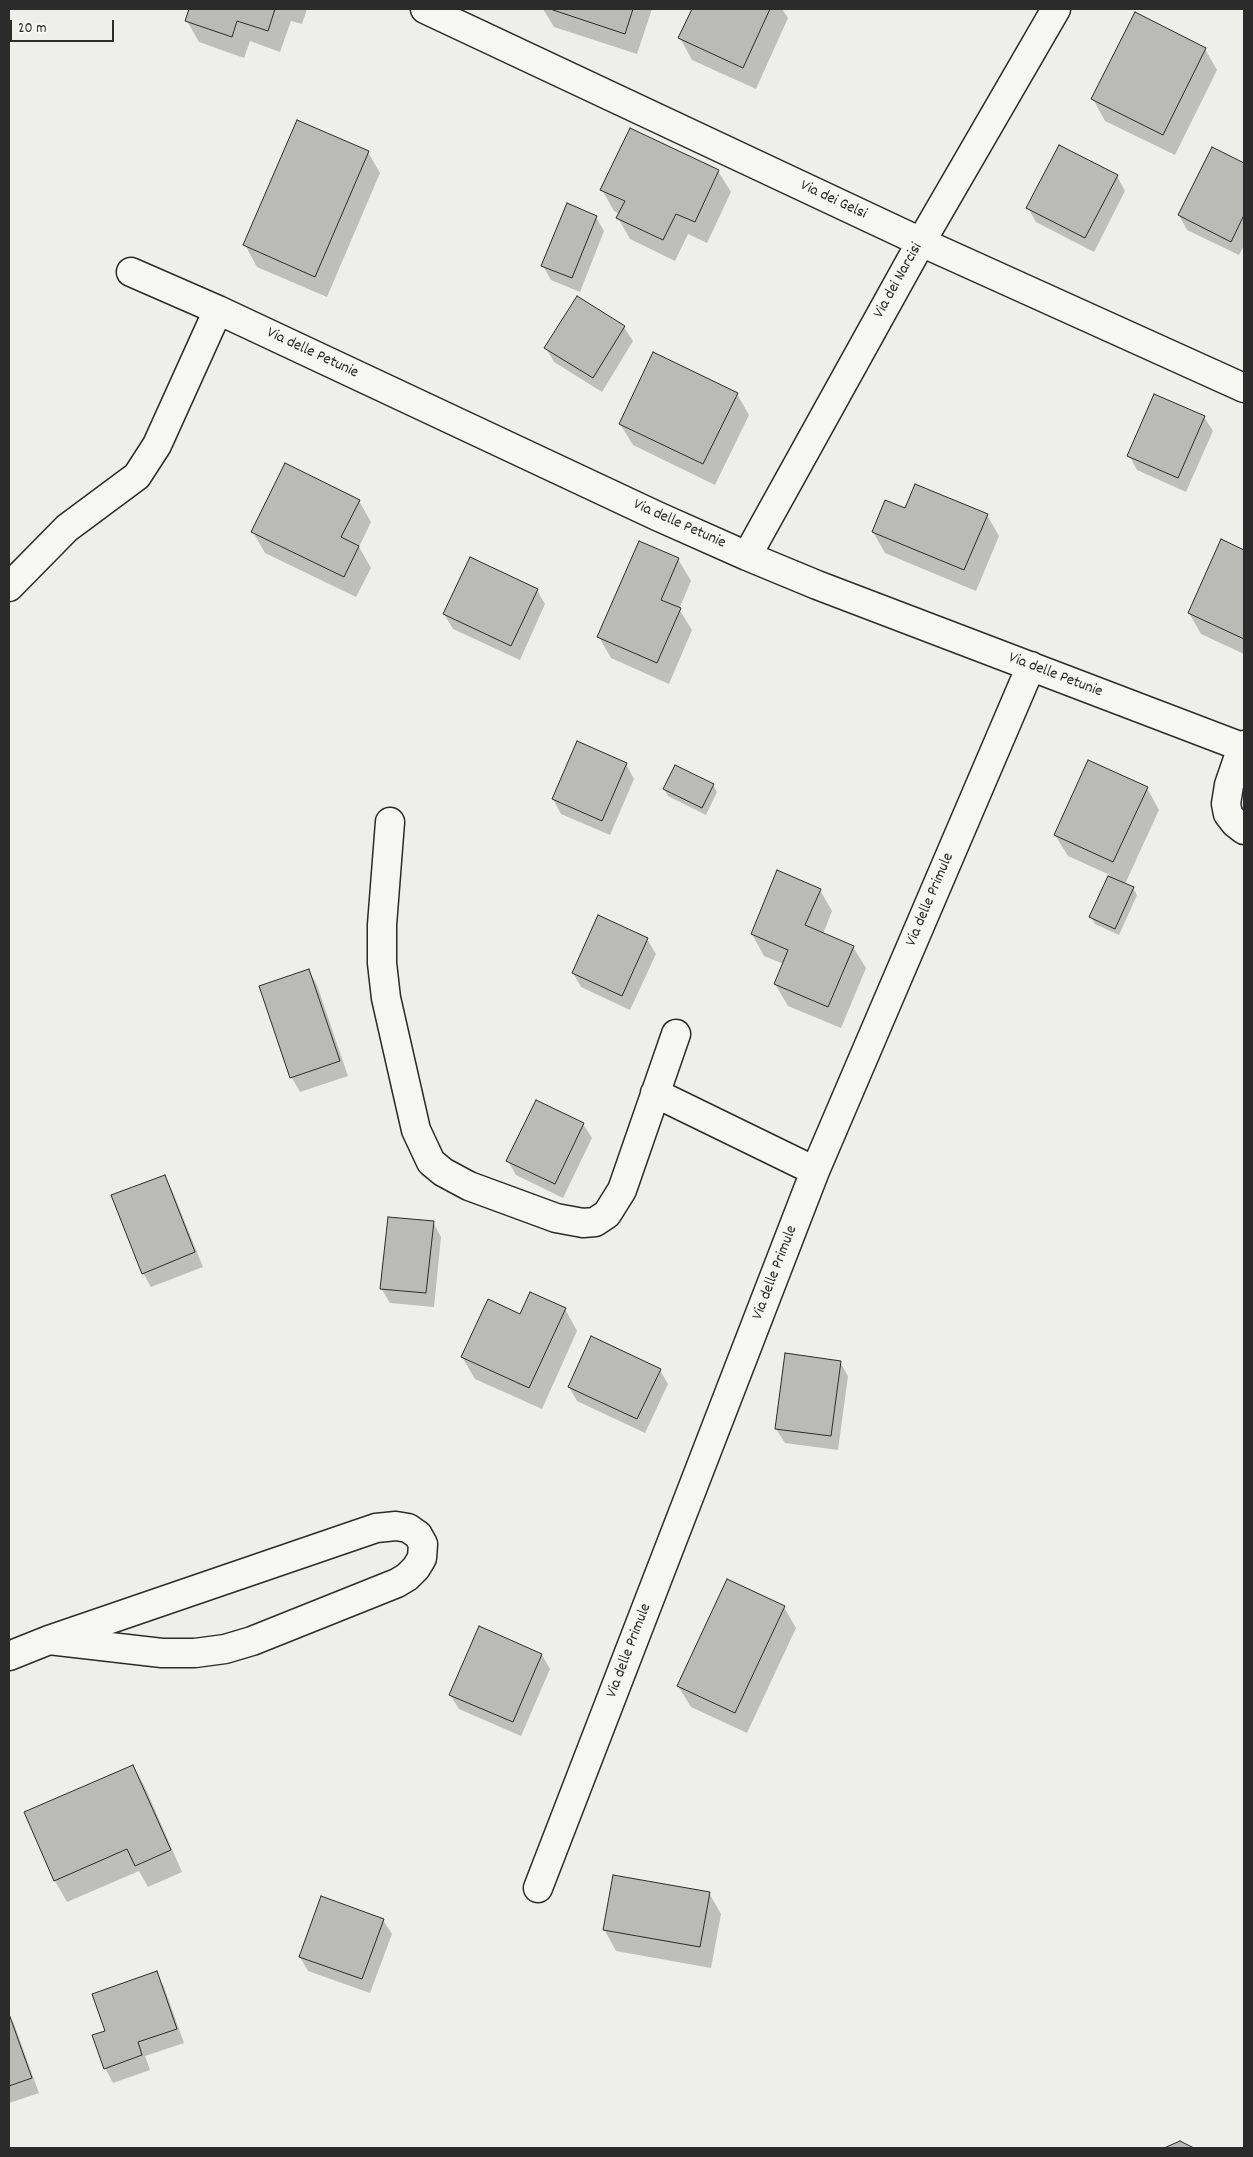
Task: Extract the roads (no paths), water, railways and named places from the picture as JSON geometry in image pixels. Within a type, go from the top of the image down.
[{"type":"street","name":"Via dei Gelsi","points":[[425,9],[921,242],[1244,388]]},
{"type":"street","name":"Via dei Narcisi","points":[[747,556],[921,242],[1056,9]]},
{"type":"street","name":"Via delle Petunie","points":[[131,272],[218,310],[657,516],[747,556],[817,585],[1243,746]]},
{"type":"street","points":[[9,587],[73,523],[137,476],[157,444],[218,310]]},
{"type":"street","name":"Via delle Primule","points":[[538,1888],[815,1171],[1031,666]]},
{"type":"street","points":[[1243,746],[1229,785],[1226,804],[1228,814],[1234,823],[1244,830]]},
{"type":"street","points":[[390,822],[382,925],[384,981],[412,1116],[422,1146],[431,1162],[458,1181],[469,1186],[567,1221],[595,1222],[607,1214],[622,1190],[676,1034]]},
{"type":"street","points":[[655,1094],[815,1171]]},
{"type":"street","points":[[9,1656],[49,1640],[376,1528],[396,1526],[408,1528],[418,1536],[423,1544],[422,1558],[416,1568],[397,1583],[252,1641],[224,1649],[195,1653],[162,1653],[49,1640]]}]
